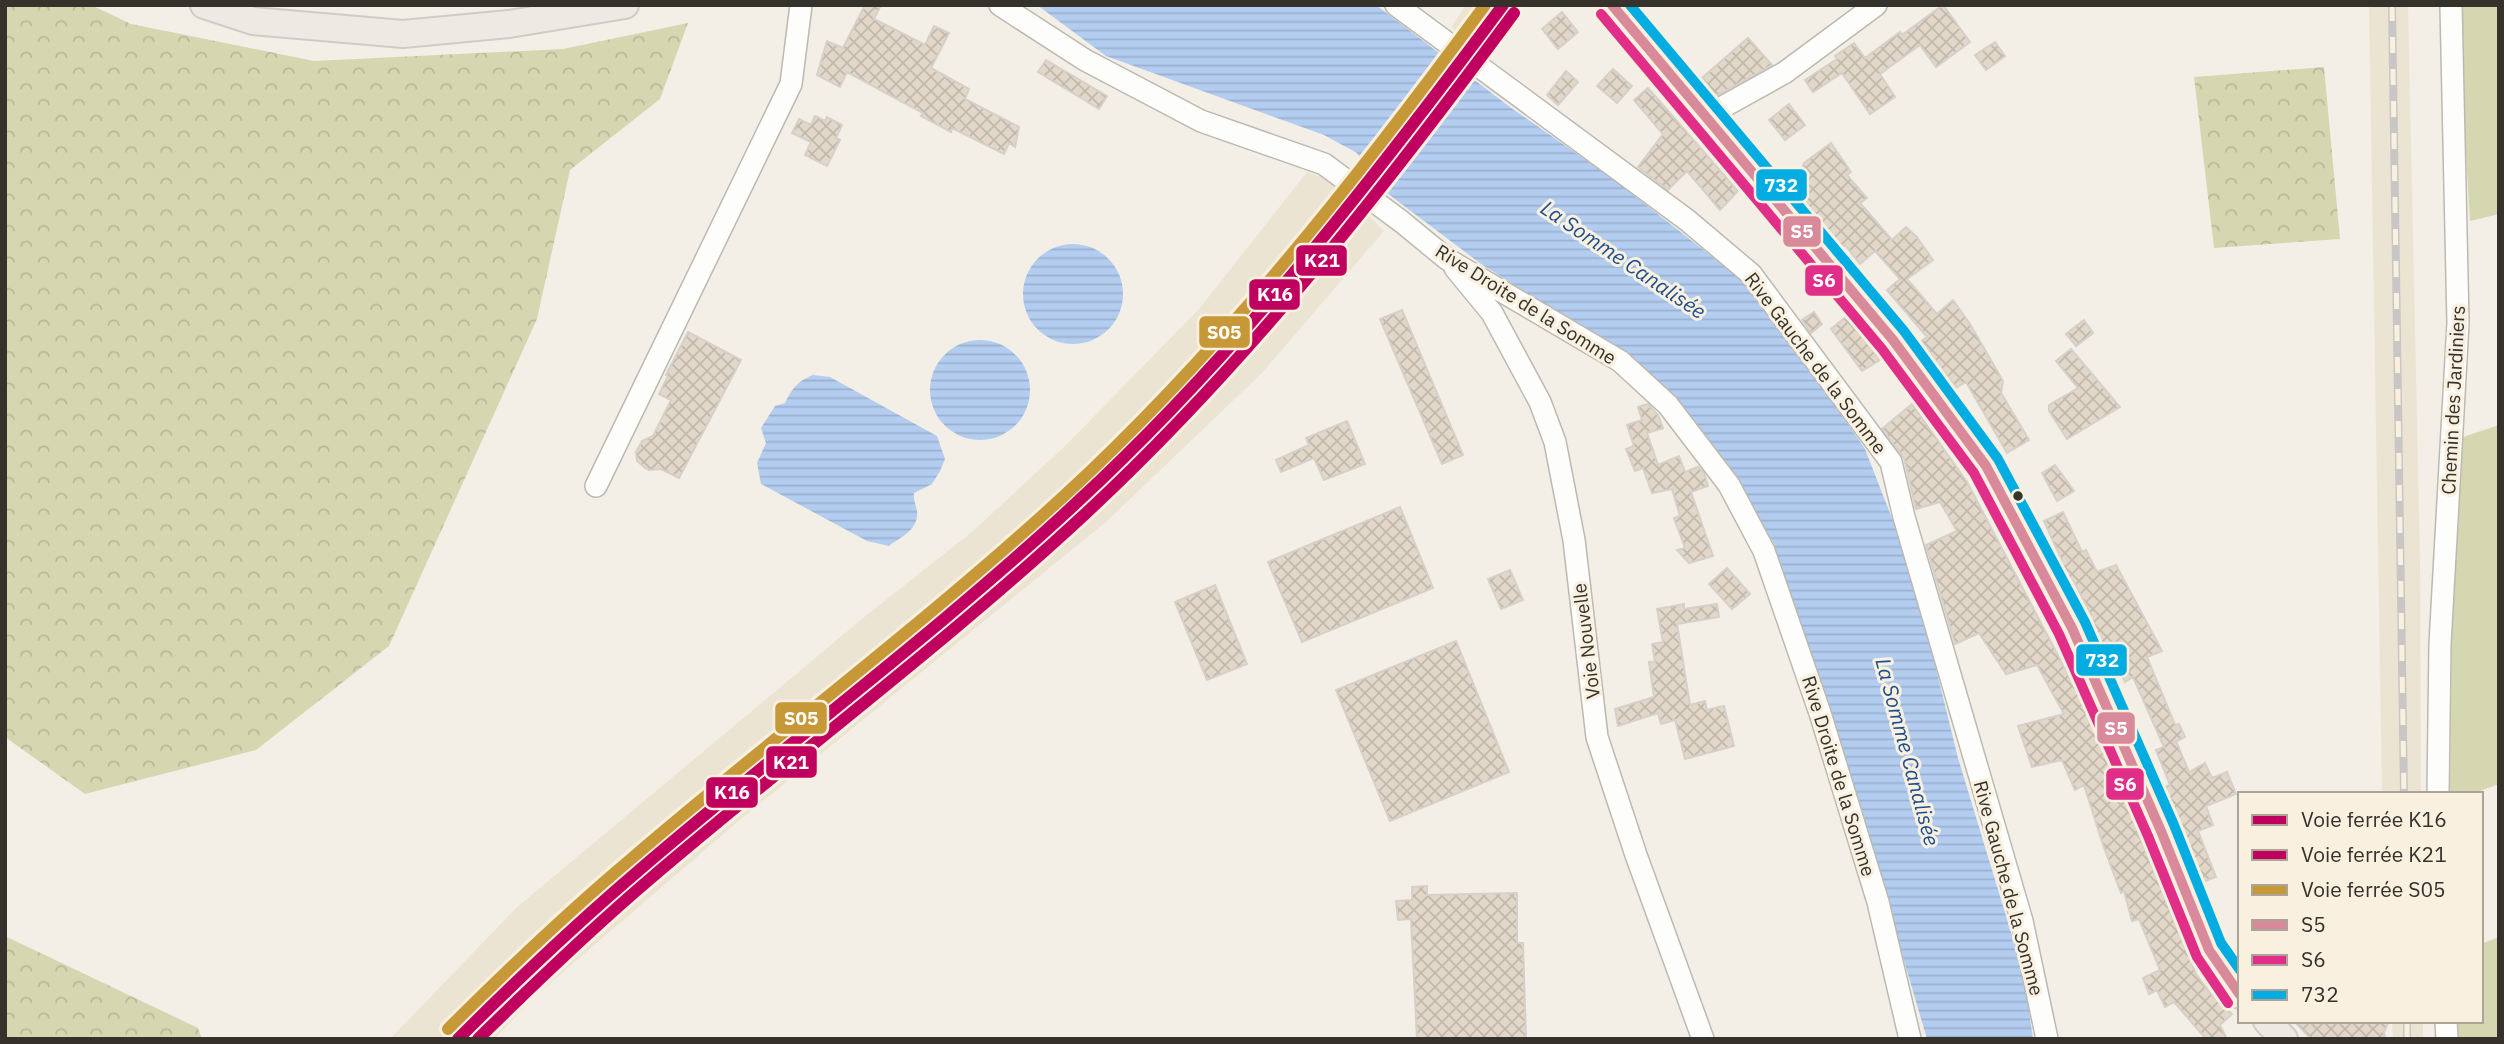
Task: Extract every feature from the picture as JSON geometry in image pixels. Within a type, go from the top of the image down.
[{"type":"main road","points":[[204,5],[253,21],[403,34],[509,24],[625,5]]},
{"type":"main road","points":[[1612,5],[1892,340],[1986,466],[2072,628],[2209,950],[2238,992]]},
{"type":"main road","points":[[2269,1023],[2284,1039]]},
{"type":"street","points":[[596,486],[791,84],[802,5]]},
{"type":"street","name":"Rive Droite de la Somme","points":[[1000,5],[1085,60],[1201,121],[1324,164],[1447,259],[1620,361],[1668,405],[1729,485],[1764,551],[1821,713],[1878,902],[1910,1039]]},
{"type":"street","name":"Rive Gauche de la Somme","points":[[1396,5],[1687,220],[1751,274],[1891,462],[1904,517],[2022,921],[2047,1039]]},
{"type":"street","points":[[1710,121],[1721,108],[1784,74],[1876,5]]},
{"type":"street","name":"Chemin des Jardiniers","points":[[2438,792],[2440,644],[2458,323],[2451,5]]},
{"type":"street","name":"Voie Nouvelle","points":[[1447,259],[1492,313],[1540,402],[1555,442],[1574,540],[1597,737],[1636,855],[1703,1039]]},
{"type":"shaded area","points":[[1466,5],[1519,5],[1483,52],[1451,27]]},
{"type":"shaded area","points":[[2369,5],[2408,5],[2420,558],[2421,792],[2382,792]]},
{"type":"shaded area","points":[[1307,172],[1335,182],[1384,231],[1263,372],[1106,522],[741,819],[535,996],[494,1039],[390,1039],[516,908],[863,618],[973,531],[1066,445],[1199,309]]},
{"type":"shaded area","points":[[2392,1023],[2423,1023],[2423,1039],[2393,1039]]},
{"type":"green space","points":[[5,5],[91,5],[131,24],[314,61],[563,49],[688,23],[660,99],[570,170],[537,319],[389,646],[256,750],[85,794],[5,737]]},
{"type":"green space","points":[[2457,5],[2499,5],[2499,214],[2470,221]]},
{"type":"green space","points":[[2324,67],[2340,239],[2214,248],[2194,77]]},
{"type":"green space","points":[[2499,425],[2499,784],[2477,792],[2450,792],[2452,635],[2463,437]]},
{"type":"green space","points":[[5,936],[198,1028],[202,1039],[5,1039]]},
{"type":"green space","points":[[2499,937],[2499,1039],[2447,1039],[2446,1023],[2483,1023],[2483,943]]},
{"type":"water","name":"La Somme Canalisée","points":[[1037,5],[1376,5],[1510,107],[1613,179],[1757,292],[1865,449],[1911,567],[1958,758],[2024,975],[2033,1039],[1927,1039],[1858,804],[1774,544],[1731,472],[1618,351],[1481,264],[1379,187],[1357,153],[1324,135],[1106,56]]},
{"type":"water","points":[[1073,244],[1092,248],[1109,258],[1119,275],[1123,294],[1119,313],[1109,330],[1092,340],[1073,344],[1054,340],[1037,330],[1027,313],[1023,294],[1027,275],[1037,258],[1054,248]]},
{"type":"water","points":[[980,340],[999,344],[1016,354],[1026,371],[1030,390],[1026,409],[1016,426],[999,436],[980,440],[961,436],[944,426],[934,409],[930,390],[934,371],[944,354],[961,344]]},
{"type":"water","points":[[813,375],[830,377],[937,436],[945,459],[940,471],[932,484],[914,493],[917,511],[915,523],[908,532],[889,546],[867,541],[761,484],[757,463],[766,443],[761,428],[775,406],[785,403],[796,386]]},
{"type":"building","points":[[865,5],[881,5],[874,19],[925,45],[934,26],[949,33],[931,68],[969,89],[965,99],[1019,127],[1015,147],[1009,143],[1004,154],[952,128],[951,132],[921,116],[923,113],[847,72],[840,87],[817,75],[827,41],[843,48]]},
{"type":"building","points":[[1943,5],[1970,42],[1936,67],[1920,45],[1880,74],[1895,97],[1870,114],[1842,73],[1813,92],[1805,80],[1837,59],[1835,56],[1854,43],[1865,58]]},
{"type":"building","points":[[1562,12],[1578,32],[1558,49],[1542,29]]},
{"type":"building","points":[[1748,38],[1772,65],[1716,96],[1702,78]]},
{"type":"building","points":[[1995,42],[2005,56],[1986,70],[1975,55]]},
{"type":"building","points":[[1046,60],[1107,96],[1099,109],[1038,72]]},
{"type":"building","points":[[1613,69],[1632,86],[1617,103],[1597,86]]},
{"type":"building","points":[[1566,71],[1578,82],[1558,105],[1547,95]]},
{"type":"building","points":[[1648,88],[1738,191],[1720,210],[1687,171],[1668,190],[1638,167],[1663,134],[1634,100]]},
{"type":"building","points":[[1789,104],[1805,125],[1785,140],[1769,120]]},
{"type":"building","points":[[815,116],[825,121],[827,117],[842,125],[836,138],[840,140],[827,166],[805,155],[811,142],[792,133],[799,119],[811,125]]},
{"type":"building","points":[[1831,143],[1851,172],[1847,175],[1867,198],[1860,203],[1892,240],[1906,227],[1933,260],[1907,279],[1937,314],[1953,300],[2003,381],[2001,393],[2029,440],[2007,453],[1966,382],[1956,388],[1921,341],[1927,337],[1887,290],[1900,279],[1875,251],[1860,264],[1845,245],[1842,248],[1786,181],[1802,169],[1804,163]]},
{"type":"building","points":[[1402,310],[1463,455],[1442,464],[1380,319]]},
{"type":"building","points":[[1814,312],[1822,324],[1811,333],[1802,320]]},
{"type":"building","points":[[1847,316],[1880,360],[1862,371],[1831,329]]},
{"type":"building","points":[[2084,320],[2093,333],[2076,346],[2066,334]]},
{"type":"building","points":[[688,332],[741,360],[679,478],[661,469],[649,470],[644,467],[637,461],[636,452],[642,441],[653,436],[671,400],[659,394]]},
{"type":"building","points":[[2071,349],[2120,407],[2067,439],[2049,411],[2049,405],[2078,388],[2056,361]]},
{"type":"building","points":[[1648,404],[1658,415],[1663,428],[1647,433],[1658,465],[1679,456],[1685,472],[1698,467],[1704,473],[1708,486],[1691,492],[1713,556],[1689,563],[1677,550],[1685,548],[1674,518],[1680,516],[1672,489],[1652,493],[1643,468],[1635,471],[1626,449],[1634,446],[1627,425],[1642,420],[1638,407]]},
{"type":"building","points":[[1912,404],[1967,482],[2093,722],[2196,974],[2211,994],[2232,1014],[2220,1025],[2227,1039],[2206,1039],[2174,1002],[2165,1007],[2157,990],[2149,994],[2143,978],[2160,970],[2139,919],[2132,921],[2124,891],[2121,893],[2084,785],[2075,790],[2062,760],[2032,767],[2018,726],[2064,714],[2037,665],[2006,674],[1979,633],[1955,644],[1926,545],[1957,531],[1940,502],[1916,509],[1904,458],[1882,429]]},
{"type":"building","points":[[1347,421],[1365,464],[1324,480],[1314,458],[1281,472],[1276,460],[1309,445],[1306,438]]},
{"type":"building","points":[[2055,465],[2074,491],[2057,501],[2042,473]]},
{"type":"building","points":[[1400,507],[1433,588],[1302,642],[1268,562]]},
{"type":"building","points":[[2063,512],[2082,552],[2086,550],[2097,572],[2116,565],[2162,651],[2147,657],[2175,725],[2179,724],[2185,737],[2176,741],[2189,772],[2205,763],[2212,778],[2227,772],[2236,794],[2206,806],[2213,825],[2198,831],[2216,877],[2200,883],[2162,788],[2170,785],[2156,750],[2164,747],[2133,677],[2125,682],[2115,660],[2109,663],[2086,617],[2091,615],[2075,584],[2070,586],[2058,563],[2062,561],[2044,521]]},
{"type":"building","points":[[1727,568],[1750,594],[1732,609],[1709,584]]},
{"type":"building","points":[[1510,570],[1523,600],[1501,609],[1488,579]]},
{"type":"building","points":[[1215,585],[1247,664],[1207,680],[1175,602]]},
{"type":"building","points":[[1684,604],[1684,609],[1717,604],[1719,617],[1677,624],[1690,705],[1705,701],[1707,710],[1724,706],[1734,746],[1685,759],[1675,720],[1661,724],[1658,713],[1618,726],[1615,709],[1654,697],[1649,662],[1655,662],[1652,644],[1663,642],[1657,609]]},
{"type":"building","points":[[1456,641],[1509,772],[1390,821],[1336,690]]},
{"type":"building","points":[[1427,886],[1427,895],[1517,893],[1517,943],[1523,943],[1526,1039],[1417,1039],[1411,919],[1398,920],[1396,901],[1412,900],[1412,887]]},
{"type":"building","points":[[2296,1023],[2388,1023],[2384,1032],[2385,1039],[2311,1039]]},
{"type":"railway","points":[[2392,5],[2404,792]]},
{"type":"railway","points":[[2407,1023],[2407,1039]]},
{"type":"rail line","name":"S05","points":[[448,1029],[607,879],[959,589],[1065,495],[1123,439],[1234,321],[1287,260],[1388,134],[1485,5]]},
{"type":"rail line","name":"K16","points":[[458,1039],[614,892],[967,600],[1134,448],[1191,389],[1300,265],[1503,5]]},
{"type":"rail line","name":"K21","points":[[478,1039],[628,898],[978,609],[1144,458],[1257,337],[1311,274],[1414,145],[1514,13]]},
{"type":"transit line","name":"S5","points":[[1612,5],[1893,340],[1986,466],[2072,628],[2161,831],[2209,950],[2238,992]]},
{"type":"transit line","name":"732","points":[[1630,5],[1904,331],[1998,459],[2085,622],[2174,825],[2221,943],[2238,967]]},
{"type":"transit line","name":"S6","points":[[1601,14],[1882,349],[1974,473],[2059,634],[2148,836],[2197,957],[2228,1003]]}]
